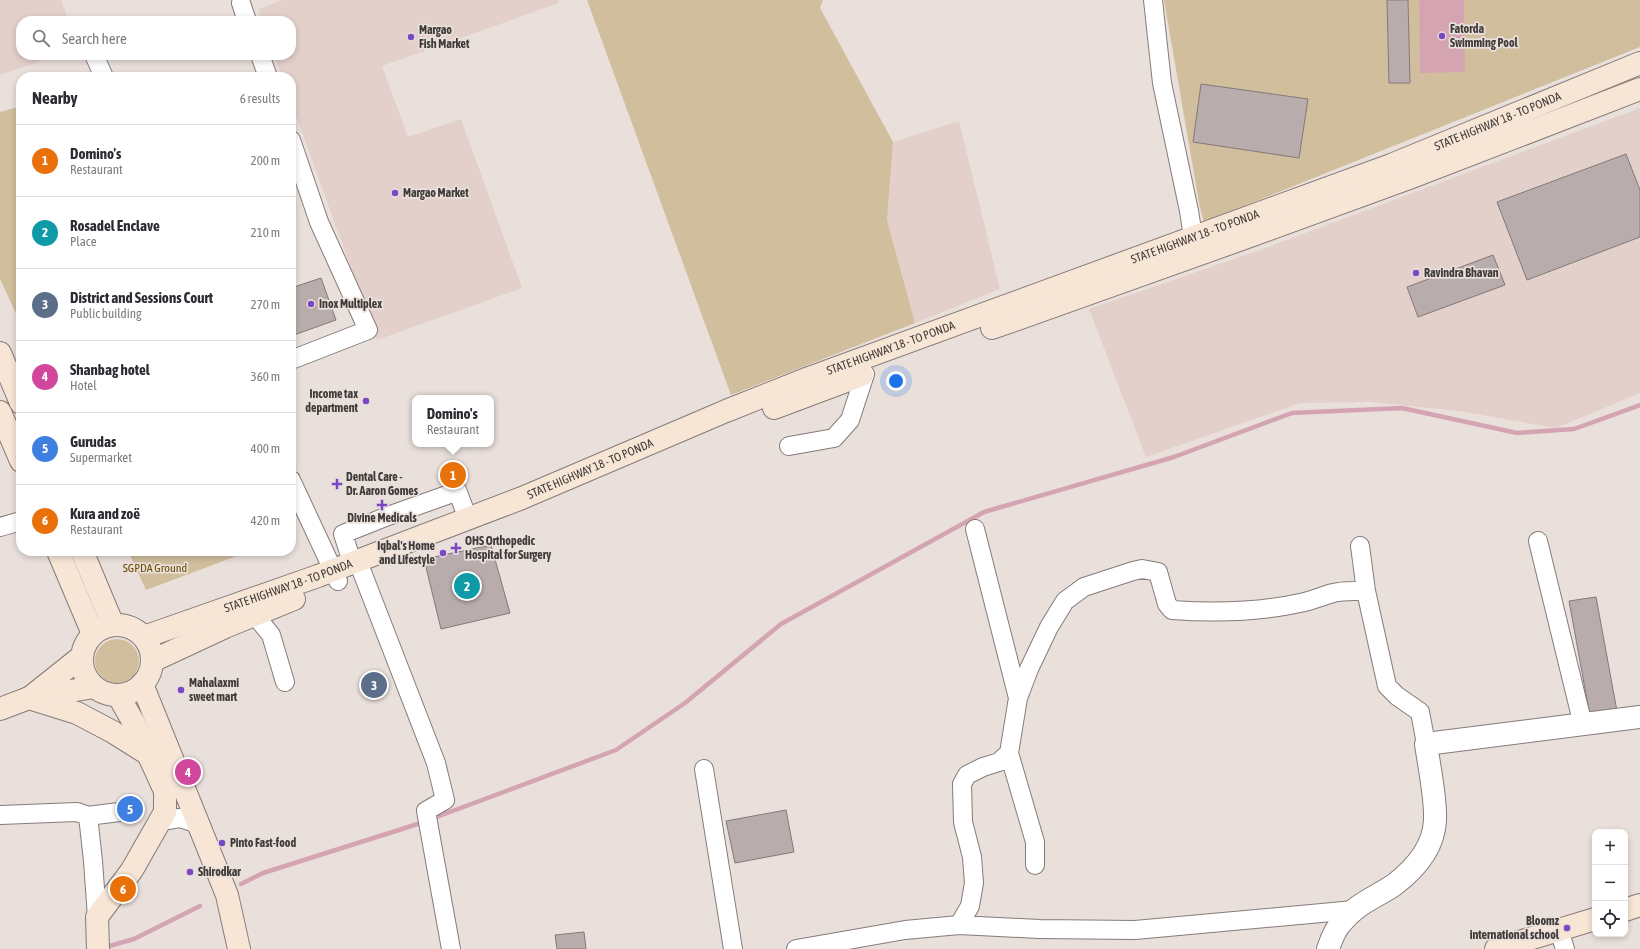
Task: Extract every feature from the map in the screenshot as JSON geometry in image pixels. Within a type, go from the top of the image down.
[{"type":"main road","name":"STATE HIGHWAY 18 - TO PONDA","points":[[144,637],[346,571],[606,477],[756,414],[865,374],[1194,247],[1640,63]]},
{"type":"main road","name":"STATE HIGHWAY 18 - TO PONDA","points":[[152,661],[255,615],[346,571],[726,411],[809,378],[1194,247],[1412,177],[1640,88]]},
{"type":"main road","points":[[0,353],[16,391]]},
{"type":"main road","points":[[0,412],[16,449]]},
{"type":"main road","points":[[60,556],[93,634]]},
{"type":"main road","points":[[84,556],[113,624]]},
{"type":"main road","points":[[113,624],[125,625],[136,630],[144,637],[149,644],[152,661],[151,670],[136,690],[127,694],[118,695],[102,692],[94,687],[84,674],[82,657],[87,640],[93,634],[102,628],[113,624]]},
{"type":"main road","points":[[29,698],[82,657]]},
{"type":"main road","points":[[142,684],[227,895],[239,949]]},
{"type":"main road","points":[[0,709],[29,698],[94,687]]},
{"type":"main road","points":[[97,945],[97,917],[132,870],[165,812],[165,791],[118,695]]},
{"type":"main road","points":[[29,698],[77,713],[113,732],[148,754]]},
{"type":"main road","points":[[1628,909],[1640,905]]},
{"type":"main road","points":[[1496,949],[1562,939],[1592,921]]},
{"type":"street","points":[[1153,0],[1162,83],[1194,247]]},
{"type":"street","points":[[241,3],[245,16]]},
{"type":"street","points":[[96,60],[102,72]]},
{"type":"street","points":[[262,60],[266,72]]},
{"type":"street","points":[[296,155],[319,222],[368,330],[296,358]]},
{"type":"street","points":[[789,446],[834,438],[850,420],[865,374]]},
{"type":"street","points":[[296,488],[346,571],[436,764],[445,800],[426,811],[451,949]]},
{"type":"street","points":[[346,571],[343,534],[457,490],[468,519]]},
{"type":"street","points":[[0,527],[16,522]]},
{"type":"street","points":[[975,529],[1018,698]]},
{"type":"street","points":[[1538,541],[1584,725]]},
{"type":"street","points":[[1328,949],[1341,922],[1368,899],[1393,885],[1419,861],[1428,846],[1433,832],[1435,819],[1426,744],[1420,712],[1397,696],[1387,686],[1366,591],[1360,546]]},
{"type":"street","points":[[1035,865],[1035,842],[1008,753],[1018,698],[1029,669],[1049,627],[1065,601],[1084,587],[1119,574],[1142,569],[1158,572],[1167,604],[1172,610],[1256,609],[1301,603],[1334,593],[1366,591]]},
{"type":"street","points":[[255,615],[271,635],[285,682]]},
{"type":"street","points":[[1426,744],[1640,717]]},
{"type":"street","points":[[959,925],[970,906],[974,883],[972,857],[963,822],[962,784],[967,775],[983,767],[999,762],[1008,753]]},
{"type":"street","points":[[704,769],[733,949]]},
{"type":"street","points":[[0,815],[77,812],[88,816],[119,812]]},
{"type":"street","points":[[88,816],[97,917]]},
{"type":"street","points":[[161,821],[180,818],[198,824]]},
{"type":"street","points":[[796,949],[850,944],[905,930],[959,925],[1039,929],[1135,930],[1354,910]]},
{"type":"shaded area","points":[[0,0],[61,0],[67,16],[16,16],[16,60],[44,60],[0,75]]},
{"type":"shaded area","points":[[283,0],[558,0],[559,3],[382,66],[408,137],[461,119],[522,288],[377,340],[296,116],[296,72],[280,72],[276,60],[296,60],[296,16],[260,16],[258,9]]},
{"type":"shaded area","name":"Fatorda Swimming Pool","points":[[1419,0],[1464,0],[1465,72],[1420,73]]},
{"type":"shaded area","name":"Ravindra Bhavan","points":[[1640,108],[1640,393],[1556,428],[1459,411],[1371,402],[1300,403],[1146,457],[1089,309],[1260,250]]},
{"type":"shaded area","points":[[959,121],[1000,289],[915,323],[887,220],[893,142]]},
{"type":"green space","points":[[587,0],[823,0],[820,8],[893,142],[887,220],[915,323],[731,395]]},
{"type":"green space","points":[[1164,0],[1640,0],[1640,47],[1204,222],[1200,208]]},
{"type":"green space","points":[[16,107],[16,313],[0,279],[0,112]]},
{"type":"green space","name":"SGPDA Ground","points":[[130,556],[237,556],[146,590]]},
{"type":"green space","points":[[113,639],[121,639],[126,640],[133,645],[138,652],[138,670],[133,677],[126,682],[113,683],[105,680],[98,673],[95,665],[95,657],[98,649],[105,642]]},
{"type":"building","points":[[1387,0],[1408,0],[1410,83],[1389,83]]},
{"type":"building","points":[[1201,84],[1308,99],[1299,158],[1193,142]]},
{"type":"building","points":[[1626,154],[1640,190],[1640,237],[1527,280],[1497,202]]},
{"type":"building","points":[[1493,255],[1505,285],[1418,317],[1407,287]]},
{"type":"building","name":"Inox Multiplex","points":[[321,278],[336,320],[296,334],[296,286]]},
{"type":"building","points":[[491,545],[510,613],[441,629],[424,559]]},
{"type":"building","points":[[1596,597],[1617,711],[1590,716],[1569,601]]},
{"type":"building","points":[[786,810],[794,852],[735,863],[726,821]]},
{"type":"building","points":[[584,932],[586,949],[557,949],[555,935]]},
{"type":"waterway","points":[[431,819],[616,750],[685,703],[781,624],[984,512],[1174,457],[1292,413],[1402,408],[1517,433],[1574,429],[1640,405]]},
{"type":"waterway","points":[[241,884],[263,873],[424,822]]},
{"type":"waterway","points":[[103,948],[134,939],[200,906]]},
{"type":"place","name":"Fatorda Swimming Pool","points":[[1442,36]]},
{"type":"place","name":"Margao Fish Market","points":[[411,37]]},
{"type":"place","name":"Margao Market","points":[[395,193]]},
{"type":"place","name":"Ravindra Bhavan","points":[[1416,273]]},
{"type":"place","name":"Inox Multiplex","points":[[311,304]]},
{"type":"place","name":"Income tax department","points":[[366,401]]},
{"type":"place","name":"Domino's","points":[[453,475]]},
{"type":"place","name":"Dental Care - Dr. Aaron Gomes","points":[[337,484]]},
{"type":"place","name":"Divine Medicals","points":[[382,505]]},
{"type":"place","name":"OHS Orthopedic Hospital for Surgery","points":[[456,548]]},
{"type":"place","name":"Iqbal's Home and Lifestyle","points":[[443,553]]},
{"type":"place","name":"Rosadel Enclave","points":[[467,586]]},
{"type":"place","name":"District and Sessions Court","points":[[374,685]]},
{"type":"place","name":"Mahalaxmi sweet mart","points":[[181,690]]},
{"type":"place","name":"Shanbag hotel","points":[[188,772]]},
{"type":"place","name":"Gurudas","points":[[130,809]]},
{"type":"place","name":"Pinto Fast-food","points":[[222,843]]},
{"type":"place","name":"Shirodkar","points":[[190,872]]},
{"type":"place","name":"Kura and zoë","points":[[123,889]]},
{"type":"place","name":"Bloomz international school","points":[[1567,928]]}]
